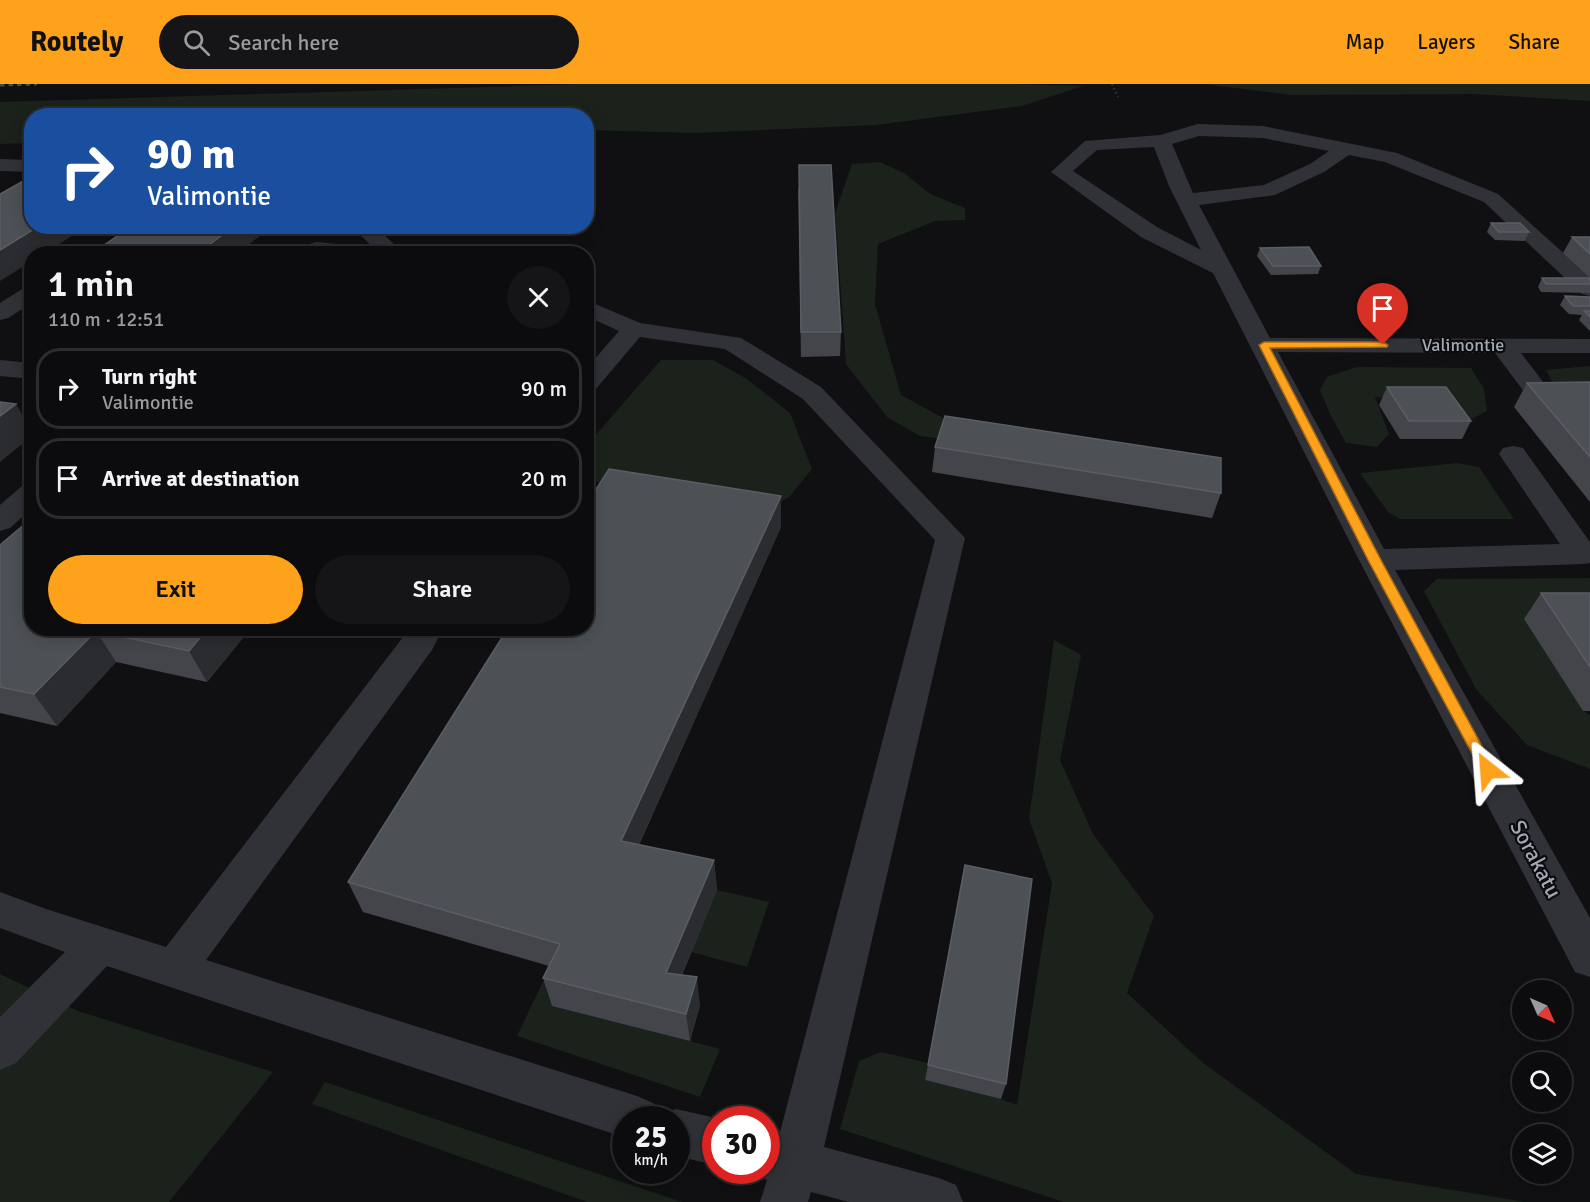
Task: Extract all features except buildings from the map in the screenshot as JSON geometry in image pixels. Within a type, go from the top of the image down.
[{"type":"street","points":[[1223,269],[1149,232],[1061,172],[1092,145],[1161,141],[1198,130],[1263,132],[1390,157],[1491,198],[1590,289]]},
{"type":"street","name":"Sorakatu","points":[[1161,141],[1186,200],[1264,345],[1374,560],[1590,958]]},
{"type":"street","points":[[1186,200],[1268,191],[1317,168],[1346,148]]},
{"type":"street","points":[[0,165],[24,165]]},
{"type":"street","points":[[370,234],[385,246]]},
{"type":"street","points":[[0,313],[24,298]]},
{"type":"street","points":[[594,311],[634,329],[732,343],[812,393],[950,538],[782,1174],[939,1202]]},
{"type":"street","points":[[594,376],[634,329]]},
{"type":"street","name":"Valimontie","points":[[1264,345],[1590,345]]},
{"type":"street","points":[[1502,345],[1540,395]]},
{"type":"street","points":[[0,368],[24,370]]},
{"type":"street","points":[[1513,454],[1587,553]]},
{"type":"street","points":[[0,521],[24,499]]},
{"type":"street","points":[[1374,560],[1587,553]]},
{"type":"street","points":[[174,970],[422,636]]},
{"type":"street","points":[[0,910],[174,970],[612,1111]]},
{"type":"street","points":[[0,1048],[100,945]]},
{"type":"path","points":[[1112,84],[1118,97]]},
{"type":"shaded area","points":[[581,84],[1083,86],[1022,106],[876,125],[696,133],[594,130],[594,108],[24,108],[24,143],[0,144],[0,102]]},
{"type":"shaded area","points":[[1203,84],[1590,84],[1590,101],[1475,94],[1292,95]]},
{"type":"shaded area","points":[[880,162],[904,173],[930,194],[965,208],[965,220],[935,221],[878,244],[875,304],[901,395],[956,425],[967,442],[920,436],[887,417],[846,364],[835,213],[852,164]]},
{"type":"shaded area","points":[[661,360],[713,360],[747,379],[790,413],[812,469],[789,497],[757,516],[607,487],[594,480],[594,437]]},
{"type":"shaded area","points":[[1590,366],[1590,398],[1562,399],[1546,370]]},
{"type":"shaded area","points":[[1357,367],[1471,368],[1484,389],[1487,411],[1468,421],[1444,402],[1375,397],[1389,434],[1377,447],[1346,443],[1320,390],[1327,377]]},
{"type":"shaded area","points":[[1457,463],[1479,467],[1514,519],[1400,519],[1388,512],[1360,473]]},
{"type":"shaded area","points":[[1590,578],[1590,619],[1525,619],[1583,711],[1590,715],[1590,769],[1527,745],[1476,689],[1424,591],[1437,579]]},
{"type":"shaded area","points":[[1054,640],[1081,655],[1060,760],[1093,834],[1154,916],[1127,993],[1202,1062],[1356,1174],[1525,1202],[1064,1202],[840,1129],[859,1061],[881,1052],[928,1063],[925,1080],[1017,1105],[1052,883],[1029,819]]},
{"type":"shaded area","points":[[717,890],[769,902],[747,967],[691,952]]},
{"type":"shaded area","points":[[550,967],[690,1041],[720,1049],[700,1097],[517,1036]]},
{"type":"shaded area","points":[[0,974],[78,1011],[273,1072],[169,1202],[0,1202]]},
{"type":"shaded area","points":[[325,1082],[612,1178],[612,1184],[628,1184],[682,1202],[587,1202],[312,1104]]},
{"type":"railway","points":[[0,85],[37,84]]},
{"type":"route","points":[[1383,345],[1264,345],[1374,560],[1488,770]]}]
